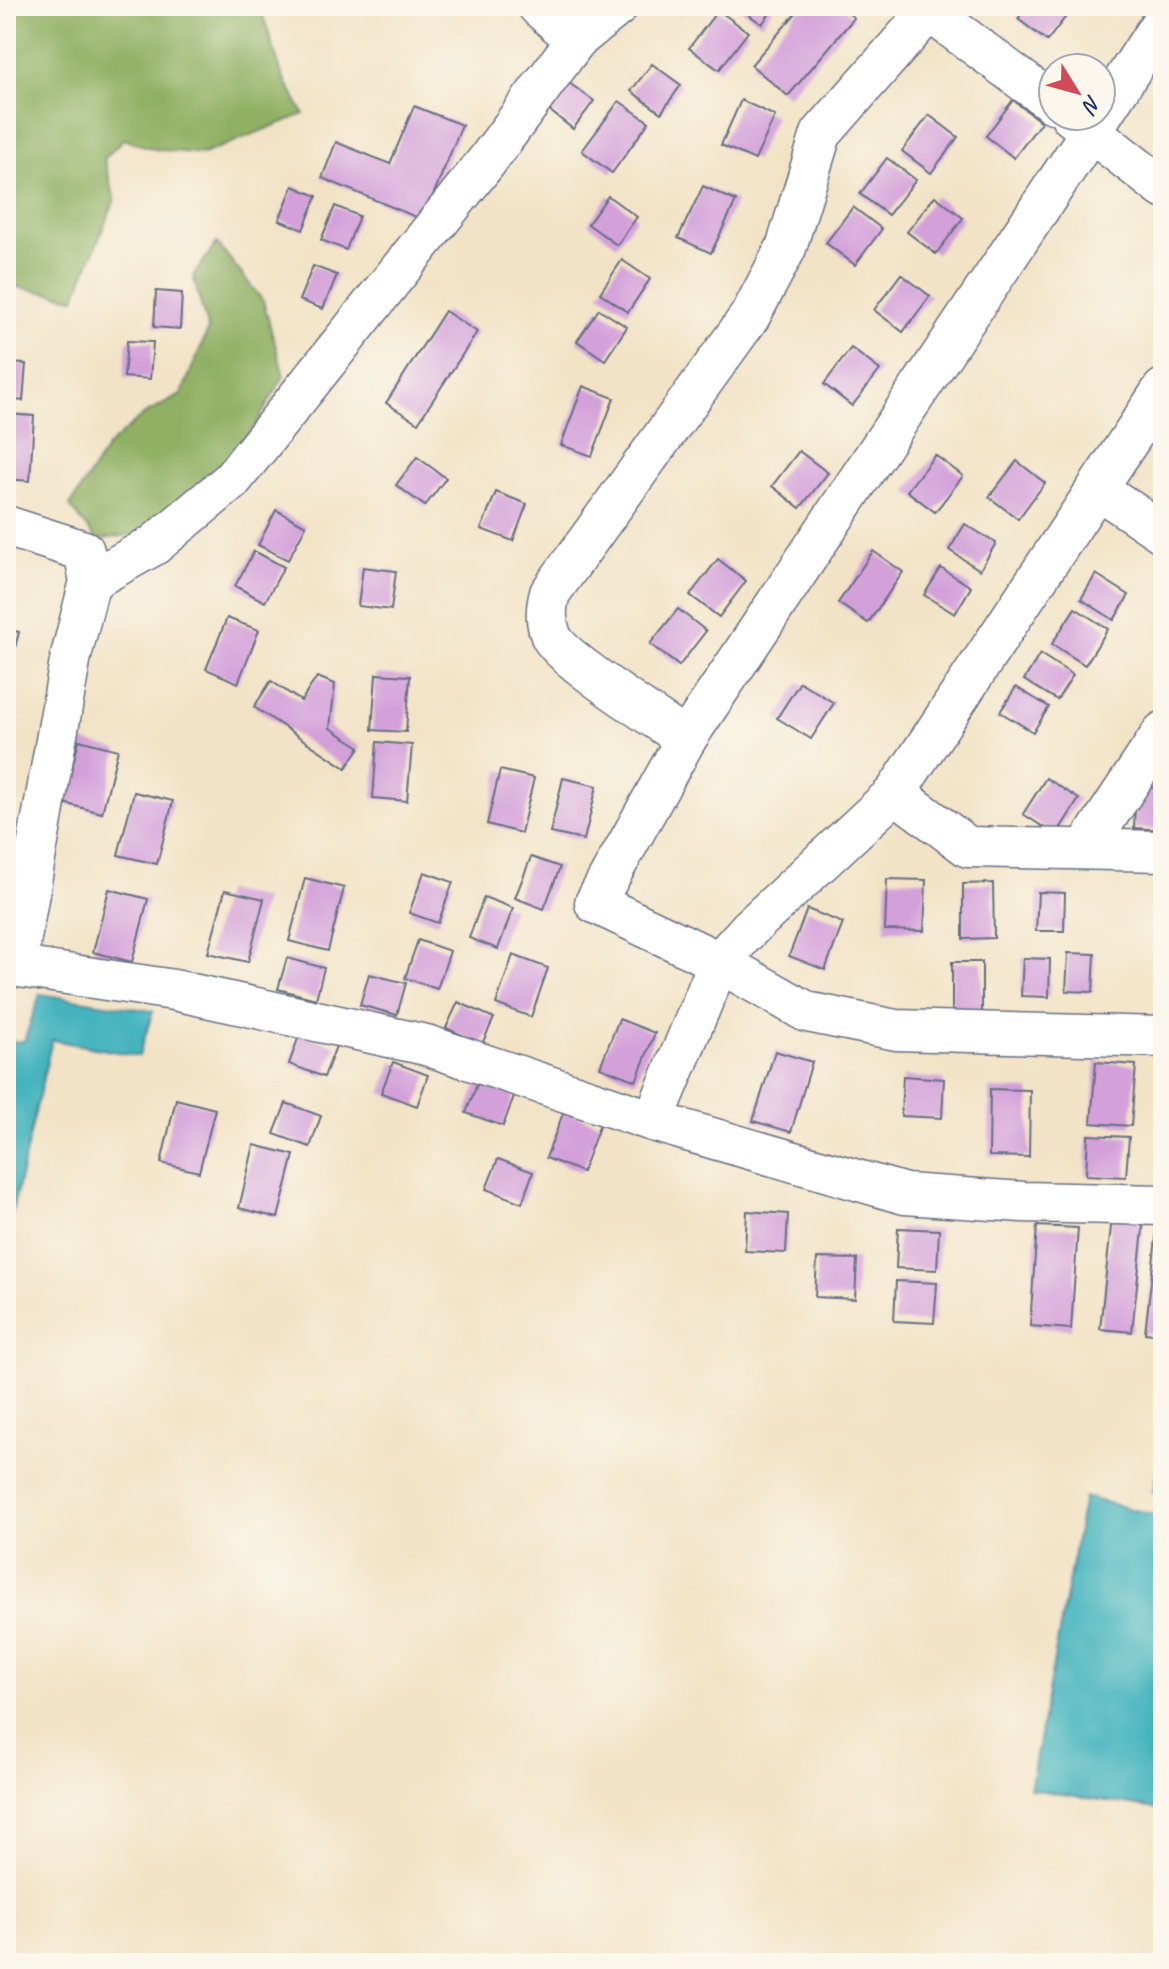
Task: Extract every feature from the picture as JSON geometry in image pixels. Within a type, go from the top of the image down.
[{"type":"street","points":[[538,6],[576,40]]},
{"type":"street","points":[[90,581],[154,545],[231,481],[487,161],[576,40],[618,6]]},
{"type":"street","points":[[686,739],[569,656],[552,639],[546,611],[550,593],[750,316],[786,248],[821,134],[925,9],[1037,91]]},
{"type":"street","points":[[1117,84],[1163,20]]},
{"type":"street","points":[[1083,132],[686,739],[595,903],[719,962],[807,1012],[896,1030],[1163,1037]]},
{"type":"street","points":[[1104,132],[1163,188]]},
{"type":"street","points":[[653,1121],[719,962],[895,793],[1163,389]]},
{"type":"street","points":[[1098,489],[1163,533]]},
{"type":"street","points":[[6,526],[84,551],[90,581],[71,656],[11,966],[174,990],[426,1045],[653,1121],[905,1194],[1023,1202],[1163,1205]]},
{"type":"street","points":[[1086,848],[1163,732]]},
{"type":"street","points":[[895,793],[968,847],[1163,851]]},
{"type":"green space","points":[[6,6],[260,6],[282,75],[304,114],[203,154],[154,149],[123,139],[104,159],[115,199],[75,298],[6,285]]},
{"type":"green space","points":[[217,243],[263,301],[284,376],[256,424],[205,486],[141,533],[97,540],[70,506],[108,446],[143,415],[181,395],[208,330],[193,276]]},
{"type":"water","points":[[40,994],[153,1011],[139,1056],[52,1040],[6,1238],[6,1050],[8,1042],[24,1041]]},
{"type":"water","points":[[1163,1443],[1163,1494],[1153,1492]]},
{"type":"water","points":[[1084,1497],[1163,1517],[1163,1810],[1030,1789]]},
{"type":"building","points":[[667,6],[685,6],[678,15]]},
{"type":"building","points":[[736,6],[775,6],[762,24]]},
{"type":"building","points":[[802,6],[841,6],[854,18],[788,96],[751,65]]},
{"type":"building","points":[[1027,6],[1074,6],[1047,41],[1018,19]]},
{"type":"building","points":[[718,10],[748,32],[719,70],[689,48]]},
{"type":"building","points":[[652,64],[681,85],[661,113],[631,91]]},
{"type":"building","points":[[565,80],[594,101],[573,129],[545,107]]},
{"type":"building","points":[[741,100],[775,116],[755,160],[721,145]]},
{"type":"building","points":[[1013,100],[1037,119],[1037,127],[1014,158],[986,136]]},
{"type":"building","points":[[619,101],[649,122],[612,173],[582,151]]},
{"type":"building","points":[[414,106],[462,125],[423,220],[322,178],[336,142],[390,164]]},
{"type":"building","points":[[929,115],[958,137],[931,173],[902,151]]},
{"type":"building","points":[[887,158],[916,180],[888,215],[860,194]]},
{"type":"building","points":[[293,186],[317,196],[303,230],[279,220]]},
{"type":"building","points":[[703,186],[736,201],[711,253],[678,238]]},
{"type":"building","points":[[608,196],[637,217],[617,245],[588,224]]},
{"type":"building","points":[[935,196],[963,218],[936,254],[907,232]]},
{"type":"building","points":[[335,206],[359,216],[346,250],[321,240]]},
{"type":"building","points":[[853,207],[882,229],[855,265],[826,243]]},
{"type":"building","points":[[622,260],[650,279],[628,312],[600,293]]},
{"type":"building","points":[[313,266],[337,275],[323,309],[299,300]]},
{"type":"building","points":[[901,274],[930,296],[903,332],[874,310]]},
{"type":"building","points":[[156,291],[182,293],[180,329],[154,327]]},
{"type":"building","points":[[599,309],[627,327],[605,360],[577,341]]},
{"type":"building","points":[[445,311],[477,332],[418,423],[386,403]]},
{"type":"building","points":[[127,341],[153,342],[150,379],[124,377]]},
{"type":"building","points":[[851,348],[880,370],[852,406],[824,384]]},
{"type":"building","points":[[6,363],[26,364],[23,401],[6,399]]},
{"type":"building","points":[[583,386],[614,398],[592,456],[561,445]]},
{"type":"building","points":[[6,414],[34,416],[30,481],[6,479]]},
{"type":"building","points":[[799,451],[828,473],[800,508],[772,486]]},
{"type":"building","points":[[935,455],[963,476],[935,512],[907,491]]},
{"type":"building","points":[[417,457],[446,478],[425,506],[396,485]]},
{"type":"building","points":[[1017,461],[1045,483],[1018,519],[989,497]]},
{"type":"building","points":[[496,492],[527,504],[513,541],[481,529]]},
{"type":"building","points":[[276,510],[306,526],[288,560],[258,545]]},
{"type":"building","points":[[965,524],[996,543],[980,570],[949,550]]},
{"type":"building","points":[[254,551],[284,567],[265,602],[235,586]]},
{"type":"building","points":[[873,551],[903,572],[868,623],[838,603]]},
{"type":"building","points":[[718,559],[746,581],[719,617],[690,595]]},
{"type":"building","points":[[363,567],[396,571],[391,610],[358,606]]},
{"type":"building","points":[[941,568],[971,587],[955,614],[924,595]]},
{"type":"building","points":[[1096,574],[1129,595],[1114,620],[1081,599]]},
{"type":"building","points":[[1075,608],[1108,629],[1085,665],[1052,644]]},
{"type":"building","points":[[678,609],[706,631],[679,666],[650,644]]},
{"type":"building","points":[[227,618],[259,630],[238,683],[206,669]]},
{"type":"building","points":[[6,629],[19,632],[7,680],[6,680]]},
{"type":"building","points":[[1040,654],[1073,675],[1057,700],[1024,680]]},
{"type":"building","points":[[376,674],[410,676],[406,732],[372,730]]},
{"type":"building","points":[[317,677],[335,684],[330,728],[360,747],[346,768],[254,707],[271,681],[301,701]]},
{"type":"building","points":[[800,682],[834,703],[811,739],[777,718]]},
{"type":"building","points":[[1016,687],[1049,707],[1033,732],[1000,712]]},
{"type":"building","points":[[79,740],[118,750],[102,813],[63,803]]},
{"type":"building","points":[[377,742],[412,745],[407,801],[373,798]]},
{"type":"building","points":[[500,770],[534,778],[521,833],[487,824]]},
{"type":"building","points":[[563,778],[597,786],[584,840],[550,833]]},
{"type":"building","points":[[1046,778],[1079,799],[1056,835],[1023,814]]},
{"type":"building","points":[[1136,787],[1163,788],[1163,830],[1134,828]]},
{"type":"building","points":[[134,792],[173,801],[157,864],[118,855]]},
{"type":"building","points":[[531,857],[560,867],[544,909],[515,898]]},
{"type":"building","points":[[424,872],[453,882],[438,923],[409,913]]},
{"type":"building","points":[[305,878],[344,888],[328,951],[289,941]]},
{"type":"building","points":[[887,879],[926,880],[924,931],[885,930]]},
{"type":"building","points":[[993,883],[994,938],[963,939],[963,884]]},
{"type":"building","points":[[109,889],[148,899],[132,962],[93,952]]},
{"type":"building","points":[[225,890],[264,899],[248,962],[208,953]]},
{"type":"building","points":[[1038,892],[1065,893],[1064,931],[1036,931]]},
{"type":"building","points":[[484,897],[513,908],[498,949],[469,938]]},
{"type":"building","points":[[807,909],[843,923],[825,970],[789,956]]},
{"type":"building","points":[[418,940],[450,951],[437,989],[405,978]]},
{"type":"building","points":[[1068,953],[1095,954],[1093,992],[1066,991]]},
{"type":"building","points":[[513,955],[548,968],[531,1017],[496,1004]]},
{"type":"building","points":[[287,958],[324,968],[316,999],[278,989]]},
{"type":"building","points":[[1023,958],[1050,959],[1049,997],[1021,996]]},
{"type":"building","points":[[952,962],[982,962],[982,1017],[952,1017]]},
{"type":"building","points":[[369,974],[406,983],[397,1015],[360,1005]]},
{"type":"building","points":[[458,1002],[494,1018],[482,1044],[446,1028]]},
{"type":"building","points":[[619,1019],[655,1033],[636,1081],[600,1067]]},
{"type":"building","points":[[300,1033],[336,1046],[324,1077],[289,1064]]},
{"type":"building","points":[[775,1051],[812,1062],[791,1132],[753,1121]]},
{"type":"building","points":[[393,1062],[428,1075],[417,1106],[381,1093]]},
{"type":"building","points":[[1096,1062],[1136,1065],[1131,1126],[1091,1123]]},
{"type":"building","points":[[903,1076],[944,1079],[942,1118],[901,1116]]},
{"type":"building","points":[[478,1082],[514,1096],[503,1126],[466,1113]]},
{"type":"building","points":[[990,1089],[1030,1090],[1029,1157],[989,1156]]},
{"type":"building","points":[[176,1099],[215,1109],[199,1172],[161,1163]]},
{"type":"building","points":[[286,1103],[321,1116],[310,1147],[274,1134]]},
{"type":"building","points":[[564,1111],[600,1124],[582,1172],[546,1158]]},
{"type":"building","points":[[1088,1135],[1129,1137],[1126,1177],[1086,1175]]},
{"type":"building","points":[[254,1145],[294,1155],[278,1218],[239,1208]]},
{"type":"building","points":[[498,1159],[533,1172],[522,1203],[486,1189]]},
{"type":"building","points":[[747,1211],[788,1214],[786,1253],[745,1251]]},
{"type":"building","points":[[1112,1217],[1144,1220],[1132,1332],[1100,1329]]},
{"type":"building","points":[[1158,1221],[1163,1221],[1163,1335],[1145,1333]]},
{"type":"building","points":[[1037,1226],[1078,1228],[1071,1329],[1030,1326]]},
{"type":"building","points":[[898,1228],[939,1230],[937,1270],[896,1268]]},
{"type":"building","points":[[817,1258],[857,1259],[855,1299],[815,1297]]},
{"type":"building","points":[[896,1281],[937,1283],[934,1323],[894,1321]]}]
